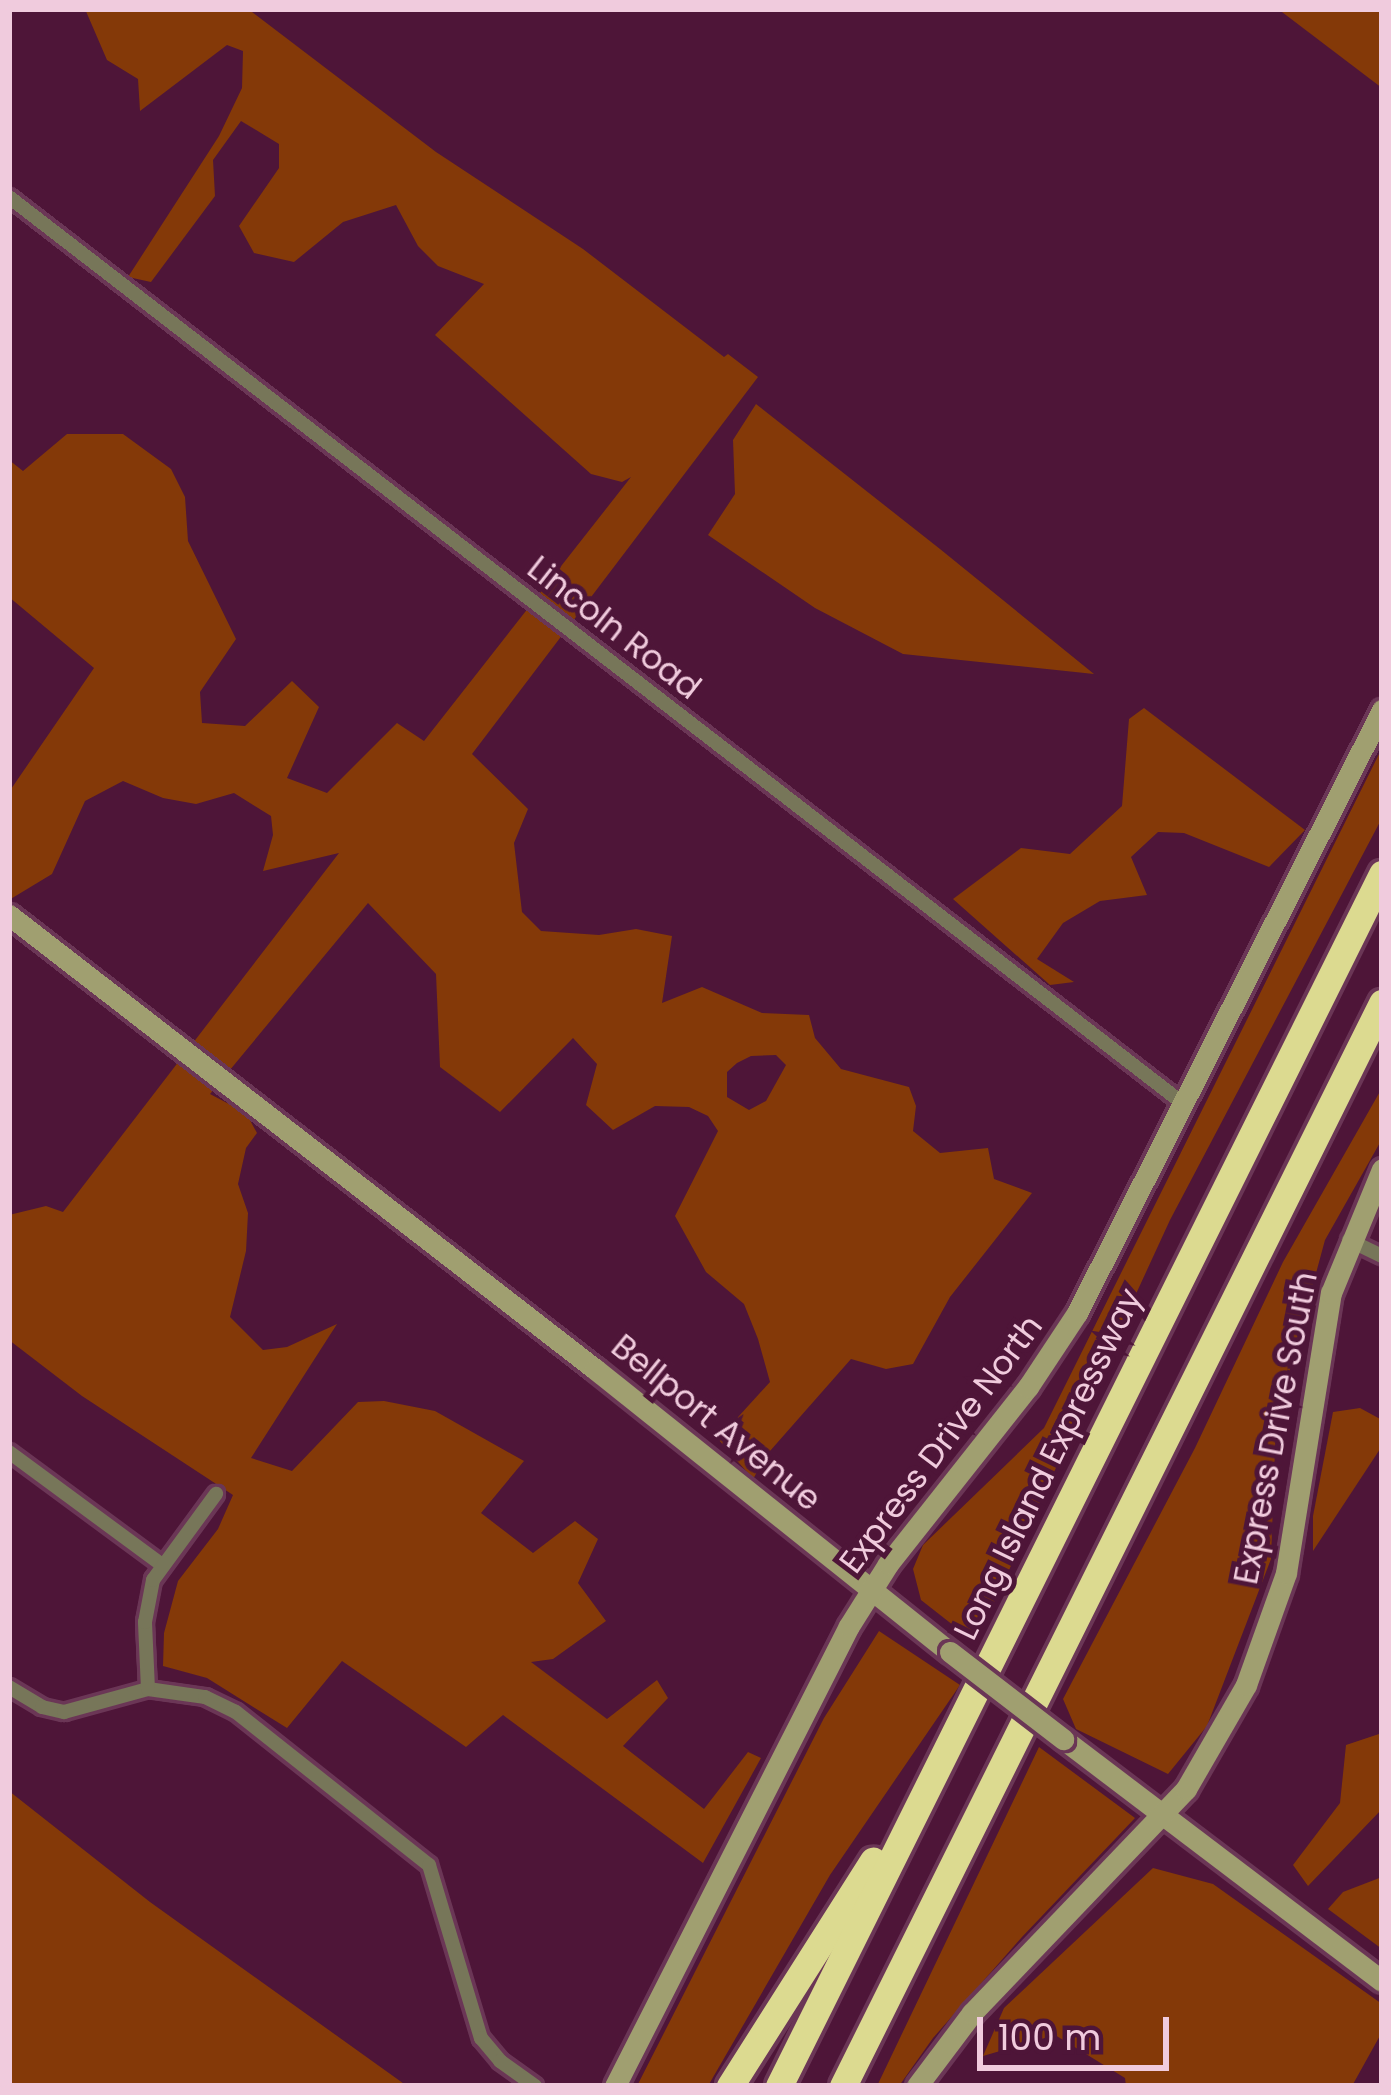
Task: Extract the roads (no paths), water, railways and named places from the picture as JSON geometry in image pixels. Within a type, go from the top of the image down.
[{"type":"highway","name":"Long Island Expressway","points":[[779,2086],[1382,874]]},
{"type":"highway","points":[[843,2086],[1382,1003]]},
{"type":"highway","points":[[1329,1110],[1382,1031]]},
{"type":"highway","points":[[730,2086],[881,1848],[918,1808]]},
{"type":"main road","name":"Express Drive North","points":[[615,2086],[799,1716],[872,1590],[1061,1341],[1382,710]]},
{"type":"main road","name":"Bellport Avenue","points":[[9,915],[950,1652],[1382,1981]]},
{"type":"main road","name":"Express Drive South","points":[[916,2086],[988,1996],[1165,1815],[1233,1711],[1278,1602],[1296,1522],[1318,1345],[1349,1240],[1382,1169]]},
{"type":"street","name":"Lincoln Road","points":[[9,197],[1184,1104]]},
{"type":"street","points":[[1349,1240],[1382,1256]]},
{"type":"street","points":[[9,1452],[161,1564]]},
{"type":"street","points":[[148,1689],[145,1622],[161,1564],[216,1494]]},
{"type":"street","points":[[9,1687],[42,1707],[64,1712],[148,1689],[205,1697],[236,1712],[429,1865],[481,2038],[500,2061],[535,2086]]}]
